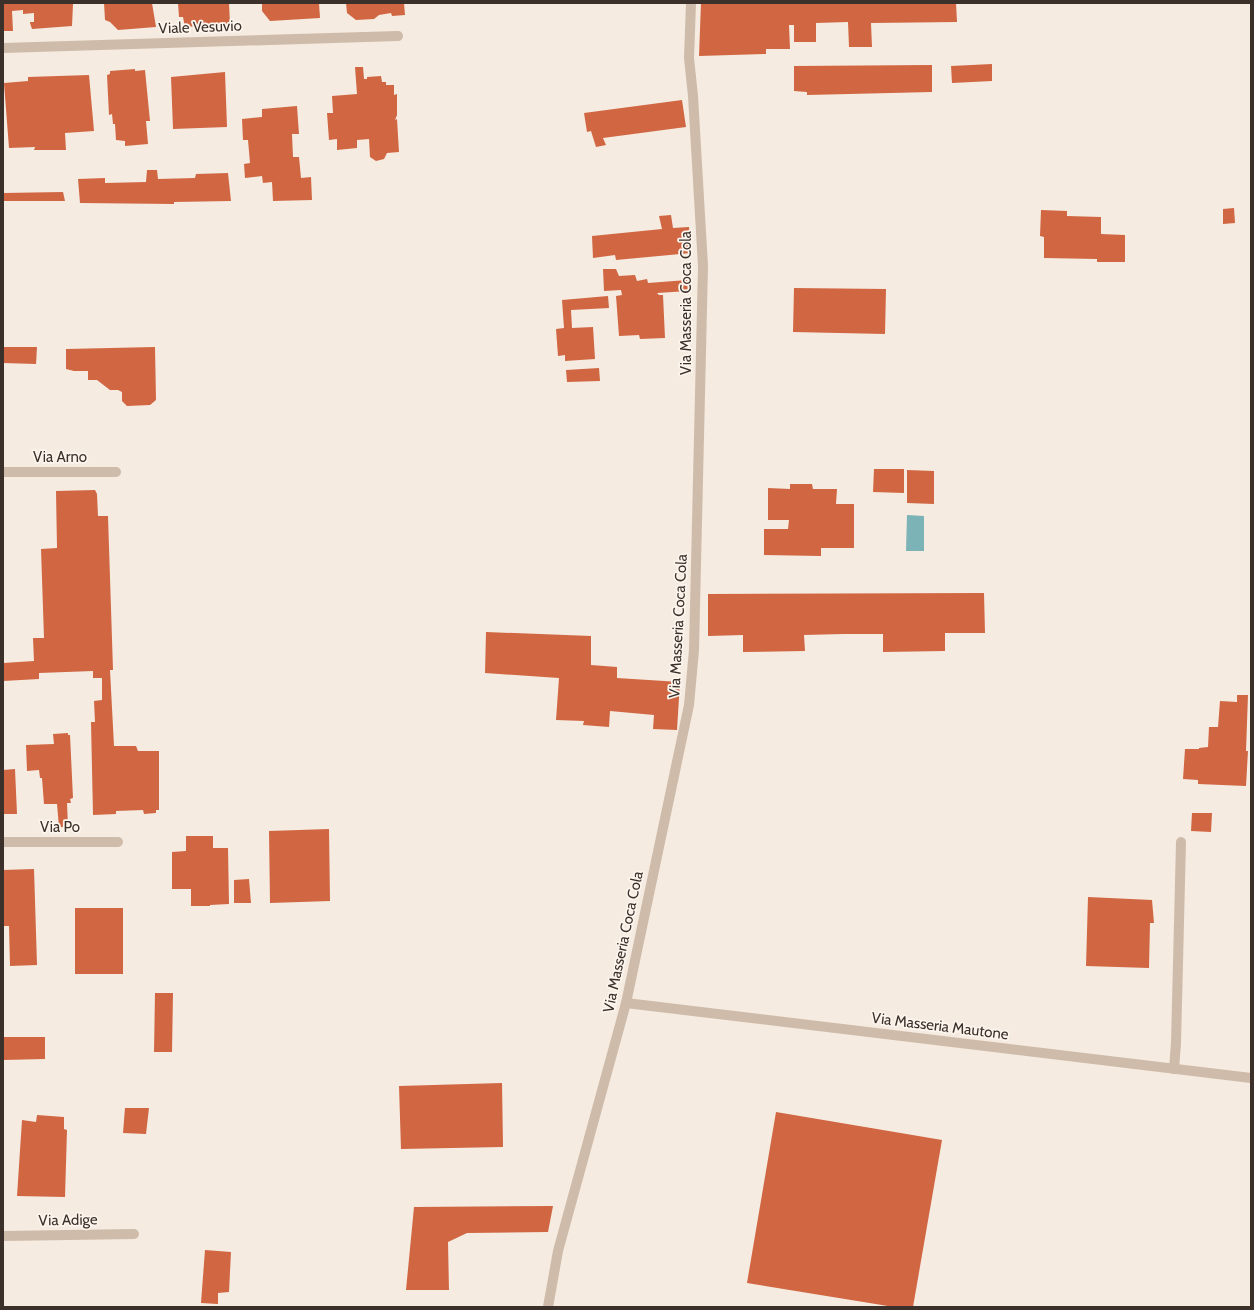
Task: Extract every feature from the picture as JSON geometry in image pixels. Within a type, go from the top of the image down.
[{"type":"street","name":"Via Masseria Coca Cola","points":[[548,1307],[558,1251],[626,1003],[689,705],[694,650],[703,266],[693,96],[689,58],[691,3]]},
{"type":"street","name":"Viale Vesuvio","points":[[3,48],[398,36]]},
{"type":"street","name":"Via Arno","points":[[3,472],[116,472]]},
{"type":"street","name":"Via Po","points":[[3,842],[118,842]]},
{"type":"street","points":[[1174,1069],[1181,842]]},
{"type":"street","name":"Via Masseria Mautone","points":[[626,1003],[1251,1078]]},
{"type":"street","name":"Via Adige","points":[[3,1236],[134,1234]]},
{"type":"water","points":[[907,515],[924,516],[924,551],[906,551]]},
{"type":"building","points":[[3,3],[74,3],[72,26],[32,29],[30,22],[34,22],[34,13],[23,14],[23,10],[12,11],[13,31],[3,31]]},
{"type":"building","points":[[104,3],[152,3],[156,27],[118,30],[110,22],[105,20]]},
{"type":"building","points":[[178,3],[229,3],[230,24],[185,27],[183,17],[179,17]]},
{"type":"building","points":[[262,3],[319,3],[320,18],[270,21],[262,11]]},
{"type":"building","points":[[346,3],[404,3],[405,15],[392,16],[391,13],[379,15],[374,19],[356,20],[347,13]]},
{"type":"building","points":[[701,3],[956,3],[957,22],[871,23],[872,47],[849,47],[848,22],[816,23],[816,42],[794,42],[794,25],[789,25],[790,49],[766,49],[766,54],[699,56]]},
{"type":"building","points":[[992,64],[992,81],[952,83],[951,66]]},
{"type":"building","points":[[932,65],[932,92],[807,95],[807,92],[794,91],[794,66]]},
{"type":"building","points":[[355,67],[363,67],[364,79],[367,79],[367,77],[381,76],[382,82],[386,82],[386,85],[394,85],[394,95],[397,94],[397,115],[395,120],[397,119],[399,152],[387,153],[384,159],[376,161],[370,157],[369,139],[357,140],[357,148],[337,150],[337,139],[329,140],[327,113],[333,113],[332,96],[357,94]]},
{"type":"building","points":[[135,69],[135,71],[145,70],[150,121],[146,121],[148,144],[125,146],[125,141],[116,140],[115,124],[113,124],[112,114],[109,115],[107,75],[110,74],[110,71]]},
{"type":"building","points":[[225,72],[227,127],[173,129],[171,77]]},
{"type":"building","points":[[89,75],[94,131],[65,133],[66,150],[34,150],[35,147],[9,148],[4,83],[28,81],[28,77]]},
{"type":"building","points":[[682,100],[686,127],[603,138],[606,145],[596,147],[591,131],[587,132],[584,113]]},
{"type":"building","points":[[297,106],[299,134],[292,134],[293,157],[299,157],[301,178],[311,177],[312,200],[273,201],[272,182],[263,183],[262,176],[245,178],[244,164],[250,163],[248,140],[243,140],[242,119],[262,117],[262,109]]},
{"type":"building","points":[[147,170],[157,170],[158,179],[195,178],[196,174],[228,173],[231,201],[174,202],[174,204],[80,203],[78,179],[105,178],[105,183],[146,182]]},
{"type":"building","points":[[63,192],[65,201],[3,201],[3,193]]},
{"type":"building","points":[[1234,208],[1235,223],[1223,224],[1223,209]]},
{"type":"building","points":[[1041,210],[1067,211],[1067,216],[1101,217],[1101,234],[1125,235],[1125,262],[1097,262],[1097,259],[1044,258],[1044,237],[1040,236]]},
{"type":"building","points":[[671,215],[673,228],[689,227],[691,253],[616,260],[615,255],[593,258],[592,236],[662,229],[659,216]]},
{"type":"building","points":[[603,269],[616,269],[619,276],[635,275],[637,281],[647,279],[648,283],[687,280],[688,291],[657,293],[659,295],[663,295],[665,338],[640,339],[639,335],[619,336],[616,296],[622,295],[621,290],[604,291]]},
{"type":"building","points":[[794,288],[886,289],[885,334],[793,332]]},
{"type":"building","points":[[608,296],[609,308],[571,310],[572,328],[593,327],[595,359],[565,361],[565,355],[558,356],[556,329],[564,328],[562,300]]},
{"type":"building","points":[[3,347],[37,347],[36,364],[3,363]]},
{"type":"building","points":[[155,347],[156,400],[150,405],[127,406],[122,401],[122,392],[118,390],[110,390],[97,380],[88,380],[88,371],[74,371],[66,369],[66,349]]},
{"type":"building","points":[[599,368],[600,381],[567,382],[566,370]]},
{"type":"building","points":[[874,469],[904,469],[904,493],[873,492]]},
{"type":"building","points":[[907,470],[934,471],[934,504],[907,503]]},
{"type":"building","points":[[790,484],[812,484],[813,489],[837,489],[836,504],[854,504],[854,548],[821,548],[821,556],[764,555],[764,529],[788,529],[789,520],[768,520],[768,488],[790,489]]},
{"type":"building","points":[[95,490],[97,494],[98,516],[108,516],[113,670],[110,670],[114,746],[136,746],[138,751],[159,751],[159,810],[156,810],[156,813],[144,814],[143,810],[116,811],[116,814],[93,815],[91,722],[95,722],[94,701],[102,700],[102,678],[93,678],[93,671],[39,673],[39,679],[3,681],[3,663],[34,661],[33,638],[44,638],[41,549],[57,548],[56,491]]},
{"type":"building","points":[[984,593],[985,633],[945,633],[945,651],[883,652],[883,634],[843,634],[804,635],[805,651],[743,652],[743,635],[708,636],[708,594]]},
{"type":"building","points":[[486,632],[591,636],[591,665],[617,667],[617,678],[680,682],[677,730],[653,729],[654,715],[610,711],[609,727],[583,725],[584,721],[556,720],[559,678],[485,673]]},
{"type":"building","points":[[1237,695],[1248,695],[1246,751],[1248,751],[1246,786],[1198,784],[1198,780],[1183,779],[1185,749],[1199,749],[1208,747],[1209,727],[1218,727],[1220,701],[1237,702]]},
{"type":"building","points":[[68,733],[68,735],[70,735],[73,798],[70,799],[71,803],[67,803],[68,827],[59,827],[57,804],[44,804],[42,778],[40,778],[39,770],[27,771],[26,745],[54,744],[53,734]]},
{"type":"building","points":[[15,769],[17,814],[3,814],[3,770]]},
{"type":"building","points":[[1192,813],[1212,813],[1211,832],[1191,831]]},
{"type":"building","points":[[329,829],[330,901],[270,903],[269,831]]},
{"type":"building","points":[[186,836],[213,836],[213,848],[228,848],[229,904],[191,906],[191,889],[172,889],[172,852],[186,851]]},
{"type":"building","points":[[34,869],[37,965],[10,966],[9,926],[3,926],[3,870]]},
{"type":"building","points":[[249,879],[251,903],[234,903],[234,880]]},
{"type":"building","points":[[1088,897],[1152,900],[1154,923],[1150,923],[1149,968],[1086,966]]},
{"type":"building","points":[[75,908],[123,908],[123,974],[75,974]]},
{"type":"building","points":[[155,993],[173,993],[172,1052],[154,1052]]},
{"type":"building","points":[[3,1037],[45,1037],[45,1059],[3,1060]]},
{"type":"building","points":[[502,1083],[503,1147],[401,1149],[399,1086]]},
{"type":"building","points":[[125,1108],[149,1108],[146,1134],[123,1133]]},
{"type":"building","points":[[776,1112],[942,1140],[913,1307],[894,1307],[747,1283]]},
{"type":"building","points":[[37,1115],[64,1117],[64,1129],[67,1130],[65,1197],[17,1196],[22,1120],[36,1122]]},
{"type":"building","points":[[553,1206],[548,1232],[467,1233],[448,1242],[449,1290],[406,1290],[414,1207]]},
{"type":"building","points":[[205,1250],[231,1252],[229,1292],[218,1293],[218,1304],[201,1303]]}]
